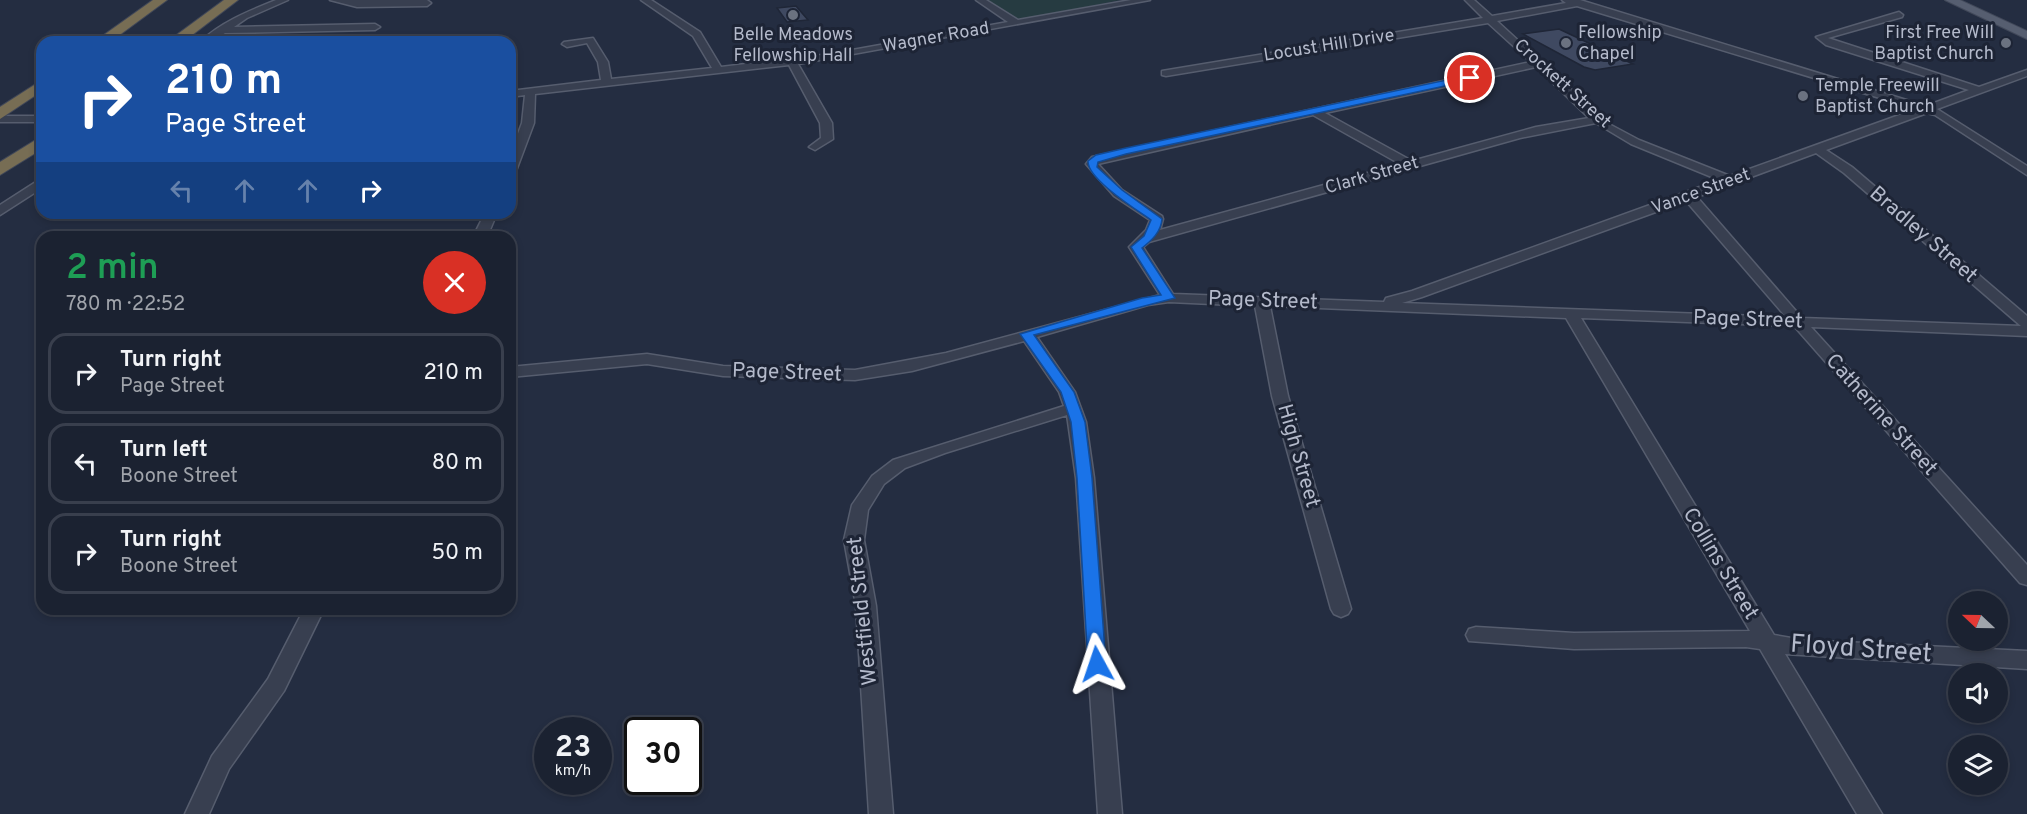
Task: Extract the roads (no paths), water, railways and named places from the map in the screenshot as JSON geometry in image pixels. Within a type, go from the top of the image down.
[{"type":"highway","points":[[110,36],[161,0]]},
{"type":"highway","points":[[182,36],[232,0]]},
{"type":"highway","points":[[0,114],[36,88]]},
{"type":"highway","points":[[0,170],[36,145]]},
{"type":"main road","points":[[1951,0],[2027,34]]},
{"type":"main road","points":[[1964,0],[2027,28]]},
{"type":"street","points":[[212,36],[254,10],[284,0]]},
{"type":"street","points":[[334,0],[357,4],[427,3]]},
{"type":"street","points":[[645,0],[697,34],[719,71]]},
{"type":"street","points":[[980,0],[1016,23]]},
{"type":"street","name":"Wagner Road","points":[[516,93],[792,63],[1146,0]]},
{"type":"street","name":"Crockett Street","points":[[1469,0],[1597,120],[1635,142],[1731,182]]},
{"type":"street","points":[[1566,0],[1944,115],[2027,171]]},
{"type":"street","name":"Locust Hill Drive","points":[[1166,73],[1491,20],[1595,0]]},
{"type":"street","points":[[1899,15],[1821,37],[1828,43],[1978,90]]},
{"type":"street","points":[[220,30],[375,27]]},
{"type":"street","points":[[567,44],[590,40],[603,62],[607,84]]},
{"type":"street","points":[[792,63],[826,123],[827,139],[815,147]]},
{"type":"street","points":[[1169,298],[1137,251],[1138,243],[1148,238],[1156,227],[1157,219],[1118,192],[1092,164],[1100,157],[1537,63]]},
{"type":"street","name":"Vance Street","points":[[1373,306],[1417,294],[2027,73]]},
{"type":"street","points":[[516,143],[528,123],[530,92]]},
{"type":"street","points":[[1313,111],[1410,165]]},
{"type":"street","points":[[0,119],[36,119]]},
{"type":"street","name":"Clark Street","points":[[1148,238],[1577,121],[1597,120]]},
{"type":"street","points":[[516,124],[528,123]]},
{"type":"street","name":"Bradley Street","points":[[1818,149],[1848,170],[2027,324]]},
{"type":"street","points":[[0,211],[36,186]]},
{"type":"street","name":"Catherine Street","points":[[1690,196],[1798,322],[2027,578]]},
{"type":"street","name":"Page Street","points":[[516,371],[647,359],[723,371],[855,375],[922,364],[1147,301],[1169,298],[2027,331]]},
{"type":"street","name":"High Street","points":[[1261,301],[1280,396],[1341,609]]},
{"type":"street","name":"Collins Street","points":[[1571,314],[1870,814]]},
{"type":"street","points":[[1026,334],[1057,375],[1074,408],[1085,478],[1110,814]]},
{"type":"street","name":"Westfield Street","points":[[881,814],[866,606],[854,540],[859,510],[878,480],[899,464],[939,449],[1074,408]]},
{"type":"street","points":[[196,814],[220,763],[276,685],[311,615]]},
{"type":"street","points":[[1476,635],[1574,641],[1668,642],[1735,639],[1767,643]]},
{"type":"street","name":"Floyd Street","points":[[1767,643],[1803,648],[2027,660]]},
{"type":"place","name":"Belle Meadows Fellowship Hall","points":[[793,15]]},
{"type":"place","name":"Fellowship Chapel","points":[[1566,43]]},
{"type":"place","name":"First Free Will Baptist Church","points":[[2006,43]]},
{"type":"place","name":"Temple Freewill Baptist Church","points":[[1803,96]]}]
